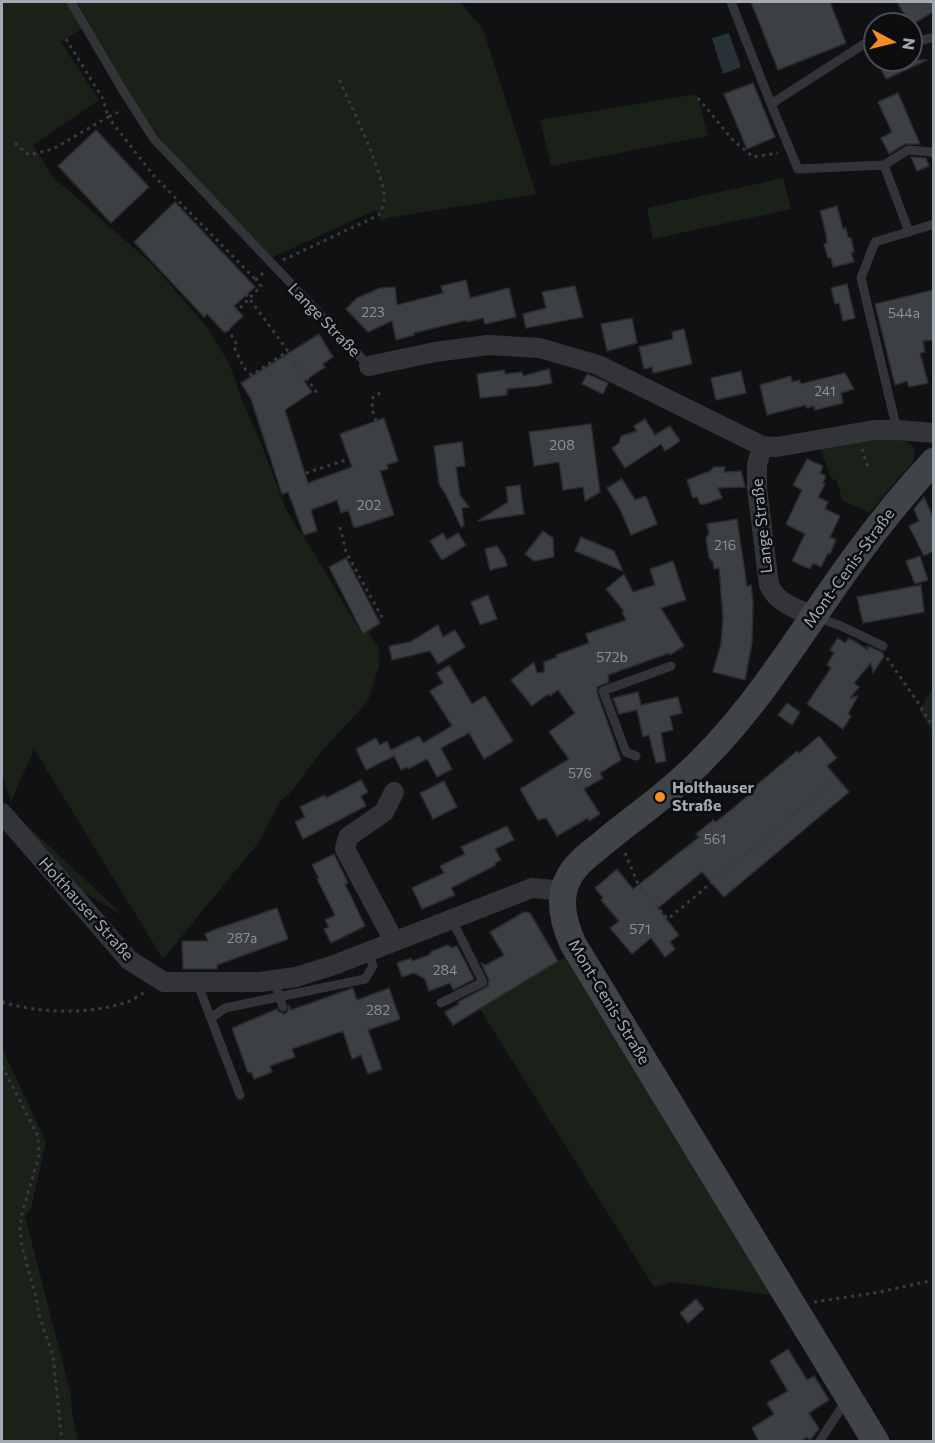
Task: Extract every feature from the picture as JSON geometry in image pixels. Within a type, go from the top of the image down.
[{"type":"main road","name":"Mont-Cenis-Straße","points":[[876,1442],[573,944],[563,914],[564,891],[567,880],[581,862],[681,781],[724,736],[770,680],[882,522],[933,461]]},
{"type":"street","name":"Lange Straße","points":[[369,366],[435,352],[488,345],[540,348],[598,365],[762,447],[757,465],[757,488],[769,585],[773,594],[781,601],[814,616]]},
{"type":"street","points":[[762,447],[777,447],[874,430],[933,433]]},
{"type":"street","points":[[394,792],[384,812],[348,837],[345,849],[394,941]]},
{"type":"street","name":"Holthauser Straße","points":[[2,813],[129,960],[164,982]]},
{"type":"street","points":[[164,982],[260,982],[279,994],[296,977],[368,952],[532,888],[564,891]]},
{"type":"lane","name":"Lange Straße","points":[[71,2],[154,139],[369,366]]},
{"type":"lane","points":[[731,2],[798,169],[884,165],[908,150],[932,152],[933,154]]},
{"type":"lane","points":[[771,104],[863,45]]},
{"type":"lane","points":[[884,165],[909,232]]},
{"type":"lane","points":[[897,430],[861,278],[875,242],[933,224]]},
{"type":"lane","points":[[814,616],[883,646]]},
{"type":"lane","points":[[636,756],[626,752],[603,691],[671,666]]},
{"type":"lane","points":[[441,1004],[483,982],[452,920]]},
{"type":"lane","points":[[197,982],[240,1095]]},
{"type":"lane","points":[[211,1018],[225,1008],[279,994]]},
{"type":"lane","points":[[819,1442],[849,1397]]},
{"type":"path","points":[[66,39],[103,99],[108,117],[154,176],[257,279],[261,286],[247,296],[225,324],[237,345],[235,349],[244,368],[252,375],[288,351]]},
{"type":"path","points":[[272,265],[379,215],[384,202],[383,188],[375,162],[338,77]]},
{"type":"path","points":[[698,98],[732,140],[753,157],[790,152]]},
{"type":"path","points":[[15,143],[29,155],[53,149],[108,117],[133,106]]},
{"type":"path","points":[[247,296],[318,395]]},
{"type":"path","points":[[376,421],[372,409],[373,397],[382,392]]},
{"type":"path","points":[[306,473],[349,459]]},
{"type":"path","points":[[340,527],[346,552],[384,621]]},
{"type":"path","points":[[883,646],[888,658],[933,729]]},
{"type":"path","points":[[616,832],[639,886],[668,920],[836,779]]},
{"type":"path","points":[[2,1002],[16,1006],[62,1011],[86,1010],[125,1003],[164,982]]},
{"type":"path","points":[[2,1066],[38,1136],[40,1146],[33,1181],[22,1213],[20,1230],[39,1315],[53,1356],[62,1442]]},
{"type":"path","points":[[795,1309],[807,1304],[880,1293],[933,1280]]},
{"type":"shaded area","points":[[2,2],[67,2],[82,28],[61,42],[99,100],[33,145],[53,177],[151,263],[207,327],[229,363],[287,512],[362,634],[368,631],[379,648],[379,666],[368,701],[321,752],[289,794],[279,803],[259,842],[163,959],[34,749],[11,802],[2,774]]},
{"type":"shaded area","points":[[77,2],[460,2],[483,29],[536,194],[387,218],[381,221],[376,210],[271,258],[165,145],[123,84]]},
{"type":"shaded area","points":[[729,33],[741,67],[723,74],[712,38]]},
{"type":"shaded area","points":[[697,94],[708,136],[551,166],[540,120]]},
{"type":"shaded area","points":[[783,178],[791,209],[653,239],[647,208]]},
{"type":"shaded area","points":[[870,439],[904,440],[913,446],[915,454],[912,463],[869,513],[842,500],[837,481],[831,478],[820,447]]},
{"type":"shaded area","points":[[933,688],[933,733],[919,710]]},
{"type":"shaded area","points":[[19,818],[125,917],[82,891]]},
{"type":"shaded area","points":[[565,957],[772,1295],[672,1282],[654,1287],[480,1009]]},
{"type":"shaded area","points":[[2,1048],[46,1142],[31,1209],[25,1216],[71,1395],[78,1441],[57,1441],[57,1438],[56,1441],[2,1441]]},
{"type":"building","points":[[751,2],[830,2],[846,43],[778,70]]},
{"type":"building","points":[[897,2],[933,2],[933,12],[923,18],[923,12],[903,12]]},
{"type":"building","points":[[882,72],[901,72],[886,79]]},
{"type":"building","points":[[753,83],[775,137],[747,149],[724,94]]},
{"type":"building","points":[[898,93],[920,144],[905,144],[889,154],[881,138],[892,132],[878,102]]},
{"type":"building","points":[[96,130],[149,187],[111,223],[58,166]]},
{"type":"building","points":[[911,157],[926,158],[929,166],[917,171]]},
{"type":"building","points":[[175,202],[255,287],[234,306],[243,316],[225,333],[207,314],[204,317],[134,242]]},
{"type":"building","points":[[837,206],[843,229],[846,228],[848,238],[851,238],[854,262],[833,267],[824,244],[827,243],[826,234],[820,211]]},
{"type":"building","points":[[466,280],[470,298],[509,288],[516,317],[485,324],[483,318],[467,322],[467,320],[414,333],[414,335],[396,340],[392,321],[368,332],[346,309],[357,298],[380,288],[395,287],[397,305],[443,293],[441,286]]},
{"type":"building","points":[[847,284],[855,318],[843,321],[839,303],[835,304],[831,288]]},
{"type":"building","points":[[575,286],[583,317],[526,328],[523,314],[546,308],[542,292]]},
{"type":"building","points":[[933,290],[933,340],[923,341],[925,352],[920,353],[928,383],[909,387],[907,381],[895,385],[875,304]]},
{"type":"building","points":[[632,318],[637,343],[607,351],[601,324]]},
{"type":"building","points":[[684,329],[692,364],[653,373],[652,367],[644,369],[639,347],[673,339],[672,332]]},
{"type":"building","points":[[319,334],[333,357],[323,364],[325,367],[304,381],[312,392],[285,410],[308,483],[352,467],[340,434],[384,418],[398,461],[387,465],[388,469],[380,471],[394,515],[354,528],[348,510],[341,513],[337,500],[311,510],[317,531],[304,535],[288,492],[282,494],[251,399],[241,383]]},
{"type":"building","points":[[549,369],[552,383],[507,389],[507,395],[480,398],[477,374],[504,370],[505,374],[522,372],[523,376]]},
{"type":"building","points":[[741,371],[746,393],[716,400],[711,378]]},
{"type":"building","points":[[845,373],[854,389],[841,393],[843,403],[815,410],[814,406],[806,408],[806,405],[767,415],[760,385],[791,376],[792,382],[800,380],[800,384]]},
{"type":"building","points":[[587,374],[608,383],[603,394],[582,384]]},
{"type":"building","points":[[645,419],[655,435],[670,426],[680,441],[665,451],[661,444],[625,468],[612,448],[619,443],[621,436],[637,431],[634,426]]},
{"type":"building","points":[[591,424],[600,492],[585,501],[583,487],[563,490],[559,462],[534,466],[529,432]]},
{"type":"building","points":[[462,442],[465,466],[456,467],[460,495],[469,507],[462,508],[464,526],[461,527],[439,484],[434,446]]},
{"type":"building","points":[[807,459],[823,466],[820,473],[826,476],[823,483],[825,484],[818,497],[828,502],[825,509],[840,516],[830,537],[836,540],[830,554],[828,553],[821,567],[813,563],[810,569],[792,561],[805,534],[786,524],[802,490],[793,485]]},
{"type":"building","points":[[714,467],[725,467],[724,472],[741,471],[745,487],[718,488],[722,498],[700,504],[697,497],[693,498],[687,480],[710,471]]},
{"type":"building","points":[[622,479],[635,500],[646,496],[657,524],[631,535],[620,509],[607,488]]},
{"type":"building","points":[[520,485],[524,514],[478,521],[508,502],[506,487]]},
{"type":"building","points":[[924,497],[933,514],[933,551],[924,556],[909,526],[919,521],[914,509]]},
{"type":"building","points":[[737,519],[747,586],[751,585],[753,603],[752,643],[745,680],[713,672],[721,644],[723,617],[719,568],[714,569],[713,562],[709,558],[706,538],[709,534],[707,524]]},
{"type":"building","points":[[543,531],[553,538],[554,557],[534,561],[525,554]]},
{"type":"building","points":[[443,533],[447,540],[458,533],[466,545],[442,560],[430,541]]},
{"type":"building","points":[[581,537],[614,551],[623,571],[575,551]]},
{"type":"building","points":[[497,546],[507,566],[490,570],[485,549]]},
{"type":"building","points":[[920,556],[928,580],[915,584],[906,561]]},
{"type":"building","points":[[346,558],[380,623],[363,634],[329,567]]},
{"type":"building","points":[[673,561],[686,600],[661,608],[684,646],[670,655],[669,653],[608,675],[609,682],[597,687],[597,693],[621,760],[600,773],[603,778],[584,789],[600,814],[589,821],[588,818],[557,836],[546,818],[538,820],[520,789],[569,759],[549,732],[575,713],[558,690],[550,696],[548,694],[532,706],[511,680],[534,662],[537,673],[544,672],[544,662],[589,643],[586,634],[626,620],[622,612],[624,611],[606,589],[624,574],[633,592],[655,585],[650,569]]},
{"type":"building","points":[[921,585],[924,612],[863,623],[857,597]]},
{"type":"building","points":[[488,595],[497,619],[480,625],[471,602]]},
{"type":"building","points":[[438,625],[443,637],[455,630],[465,647],[438,664],[430,651],[392,660],[389,646],[410,642]]},
{"type":"building","points":[[838,638],[845,643],[849,638],[868,650],[867,646],[882,652],[884,656],[873,673],[871,663],[854,683],[859,687],[850,698],[858,696],[848,714],[851,716],[843,729],[807,704],[831,668],[827,665],[834,653],[830,650]]},
{"type":"building","points":[[449,665],[472,704],[485,696],[513,741],[484,759],[469,733],[441,748],[452,769],[437,777],[427,759],[408,769],[407,767],[401,770],[394,756],[366,770],[356,749],[376,738],[380,745],[387,741],[391,750],[419,736],[423,743],[452,726],[430,691],[443,683],[437,673]]},
{"type":"building","points":[[638,692],[641,705],[678,697],[682,713],[670,716],[673,730],[661,733],[666,761],[656,763],[649,735],[643,737],[637,710],[619,714],[613,698]]},
{"type":"building","points":[[787,703],[800,712],[792,725],[778,715]]},
{"type":"building","points":[[819,736],[837,758],[827,766],[849,792],[724,897],[702,872],[658,908],[679,935],[670,942],[675,949],[665,957],[651,938],[632,954],[610,928],[619,921],[601,900],[603,898],[595,888],[617,869],[633,889],[699,837],[696,834],[713,820],[716,822],[797,751],[799,753]]},
{"type":"building","points":[[361,780],[368,792],[361,796],[366,806],[303,839],[295,822],[305,817],[300,807],[325,795],[326,798]]},
{"type":"building","points":[[444,781],[457,807],[433,819],[420,793]]},
{"type":"building","points":[[507,826],[514,840],[495,849],[501,860],[495,863],[496,865],[451,888],[455,895],[422,909],[412,888],[444,873],[440,866],[465,854],[461,847]]},
{"type":"building","points":[[334,854],[365,926],[331,943],[324,929],[329,927],[325,920],[335,915],[312,865]]},
{"type":"building","points":[[277,908],[288,939],[217,965],[217,969],[183,969],[182,941],[208,941],[205,934]]},
{"type":"building","points":[[524,912],[530,913],[558,961],[453,1025],[445,1012],[459,1004],[458,1002],[488,986],[489,980],[481,963],[486,965],[504,955],[490,932]]},
{"type":"building","points":[[448,945],[452,948],[457,946],[474,979],[453,990],[450,983],[429,991],[425,979],[414,973],[402,977],[397,963],[429,955],[432,951]]},
{"type":"building","points":[[353,988],[357,1000],[389,988],[400,1019],[368,1030],[382,1069],[368,1074],[361,1055],[352,1059],[343,1031],[292,1049],[295,1057],[270,1066],[272,1072],[254,1079],[251,1072],[248,1073],[232,1028],[277,1009],[285,1014],[289,1005],[291,1010]]},
{"type":"building","points":[[696,1299],[704,1309],[688,1323],[680,1313]]},
{"type":"building","points":[[788,1349],[807,1380],[814,1376],[829,1400],[809,1413],[819,1429],[810,1440],[807,1437],[799,1442],[759,1442],[752,1428],[774,1414],[767,1403],[788,1391],[770,1361]]},
{"type":"place","name":"Holthauser Straße","points":[[660,797]]}]
